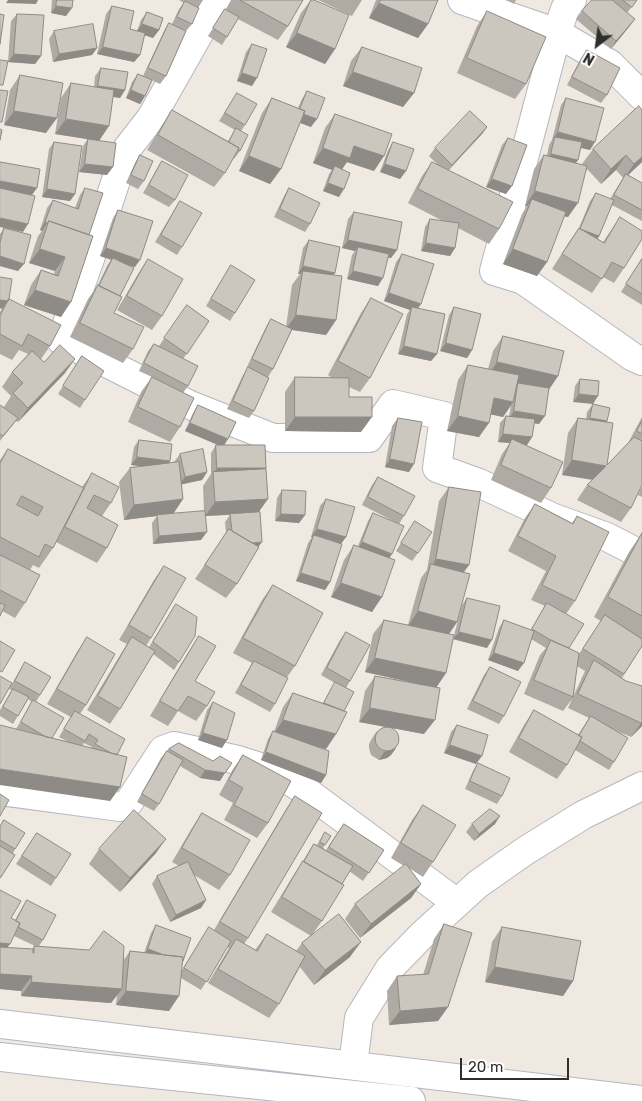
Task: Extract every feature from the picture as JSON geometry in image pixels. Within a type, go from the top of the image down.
[{"type":"street","points":[[218,0],[151,118],[126,150],[61,340],[190,405],[273,438],[369,438],[393,404],[444,416],[437,468],[479,483],[554,518],[607,537],[642,555]]},
{"type":"street","points":[[462,0],[557,33],[610,64],[642,96]]},
{"type":"street","points":[[572,0],[566,8],[557,33],[494,271],[522,280],[633,357],[642,361]]},
{"type":"street","points":[[0,791],[120,807],[129,802],[162,750],[174,746],[238,760],[273,771],[306,791],[457,903]]},
{"type":"street","points":[[353,1065],[359,1018],[390,968],[423,934],[478,884],[525,851],[583,815],[642,786]]},
{"type":"street","points":[[0,1024],[642,1100]]},
{"type":"street","points":[[0,1057],[411,1101]]},
{"type":"building","points":[[57,0],[73,0],[72,8],[56,6]]},
{"type":"building","points":[[240,0],[303,0],[288,26]]},
{"type":"building","points":[[311,0],[349,15],[335,49],[297,33]]},
{"type":"building","points":[[381,0],[438,0],[428,24],[379,3]]},
{"type":"building","points":[[592,0],[612,0],[635,19],[616,41],[582,11]]},
{"type":"building","points":[[623,0],[637,0],[632,7]]},
{"type":"building","points":[[185,1],[199,8],[192,24],[177,17]]},
{"type":"building","points":[[112,6],[134,11],[130,29],[145,33],[140,55],[103,47]]},
{"type":"building","points":[[225,9],[239,17],[227,37],[213,28]]},
{"type":"building","points":[[487,11],[546,37],[526,84],[467,58]]},
{"type":"building","points":[[147,12],[163,18],[159,30],[142,24]]},
{"type":"building","points":[[0,14],[4,15],[0,44]]},
{"type":"building","points":[[17,14],[44,15],[41,56],[14,54]]},
{"type":"building","points":[[169,23],[186,31],[166,76],[148,68]]},
{"type":"building","points":[[93,24],[97,48],[59,54],[54,31]]},
{"type":"building","points":[[252,44],[267,49],[257,78],[242,73]]},
{"type":"building","points":[[362,47],[422,68],[414,93],[353,72]]},
{"type":"building","points":[[587,50],[620,68],[607,95],[572,77]]},
{"type":"building","points":[[0,60],[8,61],[3,85],[0,85]]},
{"type":"building","points":[[101,68],[128,72],[125,90],[98,86]]},
{"type":"building","points":[[138,74],[152,80],[145,96],[131,90]]},
{"type":"building","points":[[20,75],[63,83],[57,118],[14,111]]},
{"type":"building","points":[[71,83],[114,90],[109,126],[66,119]]},
{"type":"building","points":[[0,90],[8,91],[2,122],[0,122]]},
{"type":"building","points":[[307,91],[325,98],[317,119],[303,114],[305,111],[300,109]]},
{"type":"building","points":[[237,93],[257,104],[245,125],[225,113]]},
{"type":"building","points":[[272,98],[305,111],[281,169],[249,156]]},
{"type":"building","points":[[566,98],[604,108],[595,142],[558,132]]},
{"type":"building","points":[[639,106],[642,110],[642,157],[634,164],[626,155],[611,169],[593,149]]},
{"type":"building","points":[[172,110],[239,148],[225,173],[158,135]]},
{"type":"building","points":[[470,111],[487,127],[452,165],[435,148]]},
{"type":"building","points":[[335,114],[392,134],[384,156],[354,146],[350,158],[323,148]]},
{"type":"building","points":[[236,128],[248,135],[240,151],[238,150],[239,148],[229,142]]},
{"type":"building","points":[[555,137],[582,142],[578,160],[551,154]]},
{"type":"building","points":[[508,138],[527,145],[512,186],[492,179]]},
{"type":"building","points":[[88,139],[116,143],[113,167],[85,164]]},
{"type":"building","points":[[54,142],[82,146],[75,194],[47,189]]},
{"type":"building","points":[[393,142],[414,149],[406,171],[385,164]]},
{"type":"building","points":[[140,155],[153,161],[144,181],[131,175]]},
{"type":"building","points":[[544,155],[587,166],[578,203],[535,191]]},
{"type":"building","points":[[162,161],[188,175],[175,200],[149,185]]},
{"type":"building","points":[[0,162],[40,169],[37,188],[0,181]]},
{"type":"building","points":[[432,162],[513,202],[499,229],[418,189]]},
{"type":"building","points":[[335,166],[350,173],[344,189],[328,183]]},
{"type":"building","points":[[626,174],[642,183],[642,210],[614,195]]},
{"type":"building","points":[[0,188],[35,196],[28,224],[0,218]]},
{"type":"building","points":[[85,188],[103,193],[89,235],[49,221],[45,222],[53,200],[78,209]]},
{"type":"building","points":[[289,188],[320,203],[310,224],[280,209]]},
{"type":"building","points":[[596,193],[614,200],[599,236],[580,229]]},
{"type":"building","points":[[532,199],[566,212],[547,262],[513,249]]},
{"type":"building","points":[[180,201],[202,213],[182,247],[161,235]]},
{"type":"building","points":[[118,210],[153,221],[140,260],[106,248]]},
{"type":"building","points":[[354,212],[402,222],[397,250],[348,240]]},
{"type":"building","points":[[620,217],[642,231],[642,239],[624,268],[612,262],[602,279],[562,254],[579,228],[604,243]]},
{"type":"building","points":[[430,219],[459,223],[455,248],[426,243]]},
{"type":"building","points":[[49,221],[93,236],[71,302],[35,290],[41,270],[58,276],[65,257],[40,249]]},
{"type":"building","points":[[4,228],[31,235],[24,264],[0,256],[0,243]]},
{"type":"building","points":[[309,240],[340,247],[335,273],[303,266]]},
{"type":"building","points":[[358,247],[389,254],[383,278],[353,271]]},
{"type":"building","points":[[402,254],[434,264],[421,304],[389,293]]},
{"type":"building","points":[[113,258],[134,268],[120,296],[99,286]]},
{"type":"building","points":[[148,259],[183,279],[162,316],[127,296]]},
{"type":"building","points":[[642,259],[642,294],[626,284]]},
{"type":"building","points":[[231,265],[255,280],[235,313],[211,299]]},
{"type":"building","points":[[303,271],[342,276],[336,320],[296,315]]},
{"type":"building","points":[[0,277],[12,279],[8,301],[0,300]]},
{"type":"building","points":[[98,285],[122,297],[114,313],[144,327],[133,349],[80,323]]},
{"type":"building","points":[[371,298],[403,314],[370,378],[338,361]]},
{"type":"building","points":[[9,299],[61,325],[50,346],[28,334],[22,346],[0,334],[0,316]]},
{"type":"building","points":[[187,305],[209,321],[187,354],[164,338]]},
{"type":"building","points":[[412,307],[445,314],[437,354],[404,346]]},
{"type":"building","points":[[454,307],[481,314],[472,350],[446,343]]},
{"type":"building","points":[[271,319],[292,329],[273,369],[252,359]]},
{"type":"building","points":[[503,336],[564,351],[558,376],[497,362]]},
{"type":"building","points":[[154,344],[198,366],[188,386],[144,363]]},
{"type":"building","points":[[60,345],[75,359],[28,408],[13,393],[23,383],[12,372],[32,351],[44,362]]},
{"type":"building","points":[[82,356],[104,371],[85,400],[63,386]]},
{"type":"building","points":[[468,365],[519,375],[513,402],[494,398],[489,423],[458,416]]},
{"type":"building","points":[[248,367],[269,378],[254,411],[233,401]]},
{"type":"building","points":[[152,377],[194,398],[180,427],[138,407]]},
{"type":"building","points":[[295,377],[349,378],[349,397],[372,397],[372,417],[295,417]]},
{"type":"building","points":[[580,379],[599,381],[598,396],[579,394]]},
{"type":"building","points":[[518,383],[549,388],[545,416],[514,411]]},
{"type":"building","points":[[593,404],[610,408],[607,421],[590,418]]},
{"type":"building","points":[[0,405],[18,418],[3,436],[0,434]]},
{"type":"building","points":[[198,405],[236,422],[228,439],[190,423]]},
{"type":"building","points":[[506,416],[535,419],[532,437],[503,434]]},
{"type":"building","points":[[398,418],[422,422],[414,464],[390,459]]},
{"type":"building","points":[[578,418],[613,423],[607,465],[634,437],[642,441],[642,485],[631,508],[587,485],[606,466],[572,460]]},
{"type":"building","points":[[642,421],[642,434],[637,431]]},
{"type":"building","points":[[512,439],[563,462],[551,488],[501,465]]},
{"type":"building","points":[[139,440],[172,444],[170,461],[137,457]]},
{"type":"building","points":[[216,445],[265,445],[266,468],[217,468]]},
{"type":"building","points":[[8,449],[84,488],[53,548],[45,544],[39,557],[0,537],[0,464]],"holes":[[[22,496],[43,507],[38,516],[17,505]]]},
{"type":"building","points":[[203,449],[207,472],[185,477],[180,454]]},
{"type":"building","points":[[179,462],[183,499],[134,505],[130,468]]},
{"type":"building","points":[[266,469],[268,499],[215,502],[213,472]]},
{"type":"building","points":[[92,473],[119,487],[111,503],[94,495],[87,508],[118,525],[107,548],[65,527]]},
{"type":"building","points":[[378,477],[415,496],[404,516],[368,497]]},
{"type":"building","points":[[449,487],[481,492],[469,565],[436,559]]},
{"type":"building","points":[[282,490],[306,491],[305,515],[281,514]]},
{"type":"building","points":[[326,499],[355,507],[346,537],[317,529]]},
{"type":"building","points":[[535,504],[573,524],[577,516],[609,532],[575,601],[542,585],[556,556],[518,536]]},
{"type":"building","points":[[205,511],[207,532],[159,536],[157,515]]},
{"type":"building","points":[[260,512],[262,542],[252,543],[232,531],[230,514]]},
{"type":"building","points":[[373,513],[404,526],[392,554],[362,542]]},
{"type":"building","points":[[415,521],[432,532],[418,553],[401,543]]},
{"type":"building","points":[[229,529],[259,547],[237,584],[205,565]]},
{"type":"building","points":[[642,533],[642,616],[608,597]]},
{"type":"building","points":[[314,535],[342,544],[330,582],[301,573]]},
{"type":"building","points":[[354,545],[395,560],[382,597],[341,583]]},
{"type":"building","points":[[0,555],[40,575],[25,603],[0,590]]},
{"type":"building","points":[[431,564],[470,574],[457,622],[418,611]]},
{"type":"building","points":[[164,566],[186,578],[151,638],[129,625]]},
{"type":"building","points":[[273,585],[323,613],[295,666],[243,638]]},
{"type":"building","points":[[467,598],[500,606],[492,640],[459,632]]},
{"type":"building","points":[[0,603],[5,605],[0,616]]},
{"type":"building","points":[[547,603],[584,624],[569,648],[554,642],[532,629]]},
{"type":"building","points":[[176,604],[197,617],[195,636],[179,662],[153,642]]},
{"type":"building","points":[[605,615],[642,639],[642,646],[624,674],[583,649]]},
{"type":"building","points":[[384,620],[454,635],[446,673],[375,658]]},
{"type":"building","points":[[504,620],[534,631],[524,663],[494,653]]},
{"type":"building","points":[[346,632],[370,645],[350,681],[327,668]]},
{"type":"building","points":[[199,636],[216,646],[195,681],[215,692],[207,706],[188,696],[178,711],[160,701]]},
{"type":"building","points":[[87,637],[115,654],[86,705],[57,689]]},
{"type":"building","points":[[132,637],[155,651],[120,709],[98,696]]},
{"type":"building","points":[[551,640],[579,653],[573,697],[534,680]]},
{"type":"building","points":[[0,641],[15,650],[2,672],[0,671]]},
{"type":"building","points":[[594,660],[626,681],[642,686],[641,723],[578,694]]},
{"type":"building","points":[[254,661],[288,678],[275,704],[241,685]]},
{"type":"building","points":[[25,662],[51,677],[40,695],[15,681]]},
{"type":"building","points":[[490,667],[521,682],[504,716],[473,701]]},
{"type":"building","points":[[0,676],[12,683],[0,704]]},
{"type":"building","points":[[375,676],[440,688],[435,720],[370,708]]},
{"type":"building","points":[[335,682],[354,692],[344,711],[324,703]]},
{"type":"building","points":[[13,689],[29,697],[18,716],[3,707]]},
{"type":"building","points":[[293,693],[347,712],[336,734],[283,720]]},
{"type":"building","points":[[33,700],[64,718],[52,738],[46,737],[21,722]]},
{"type":"building","points":[[213,702],[235,713],[227,740],[203,733]]},
{"type":"building","points":[[534,710],[582,737],[567,765],[519,738]]},
{"type":"building","points":[[75,711],[125,739],[117,755],[95,744],[98,740],[89,734],[85,741],[64,729]]},
{"type":"building","points":[[591,716],[628,738],[614,762],[580,741],[582,737],[579,736]]},
{"type":"building","points":[[0,725],[127,757],[120,787],[0,769]]},
{"type":"building","points":[[457,725],[488,735],[482,756],[450,745]]},
{"type":"building","points":[[387,727],[396,730],[399,739],[396,748],[387,751],[378,748],[375,739],[378,730]]},
{"type":"building","points":[[273,731],[329,751],[326,775],[266,752]]},
{"type":"building","points":[[179,743],[213,761],[220,756],[232,763],[225,773],[205,770],[169,749]]},
{"type":"building","points":[[167,751],[183,760],[159,804],[142,794]]},
{"type":"building","points":[[243,755],[291,781],[268,823],[234,805],[243,788],[229,780]]},
{"type":"building","points":[[478,763],[510,778],[502,796],[470,781]]},
{"type":"building","points":[[0,794],[9,800],[0,816]]},
{"type":"building","points":[[295,796],[322,813],[248,938],[220,922]]},
{"type":"building","points":[[423,805],[456,825],[433,862],[401,843]]},
{"type":"building","points":[[490,809],[500,816],[479,834],[472,824]]},
{"type":"building","points":[[134,810],[166,839],[130,878],[99,849]]},
{"type":"building","points":[[202,813],[250,840],[230,875],[182,848]]},
{"type":"building","points":[[4,820],[25,833],[15,849],[0,840],[0,827]]},
{"type":"building","points":[[344,824],[384,850],[369,873],[329,847]]},
{"type":"building","points":[[325,832],[331,836],[325,845],[320,842]]},
{"type":"building","points":[[37,833],[71,854],[56,878],[22,856]]},
{"type":"building","points":[[314,844],[353,866],[342,884],[304,862]]},
{"type":"building","points":[[0,846],[15,855],[1,877],[0,877]]},
{"type":"building","points":[[303,861],[344,885],[322,921],[282,897]]},
{"type":"building","points":[[188,862],[206,900],[176,915],[157,876]]},
{"type":"building","points":[[406,864],[421,884],[371,924],[355,904]]},
{"type":"building","points":[[0,890],[21,901],[11,918],[20,923],[10,944],[0,943]]},
{"type":"building","points":[[27,900],[56,915],[43,940],[18,927],[20,923],[16,921]]},
{"type":"building","points":[[339,914],[361,942],[325,970],[302,943]]},
{"type":"building","points":[[444,924],[472,933],[448,1007],[400,1011],[397,976],[428,974]]},
{"type":"building","points":[[156,925],[191,938],[183,961],[183,957],[164,955],[148,949]]},
{"type":"building","points":[[209,927],[231,941],[207,982],[184,968]]},
{"type":"building","points":[[502,927],[581,941],[573,981],[495,967]]},
{"type":"building","points":[[104,931],[124,946],[122,989],[31,982],[32,976],[0,974],[0,947],[33,949],[33,953],[34,946],[89,950]]},
{"type":"building","points":[[267,934],[305,956],[279,1004],[218,969],[236,939],[257,951]]},
{"type":"building","points":[[130,951],[183,957],[179,996],[126,991]]}]
